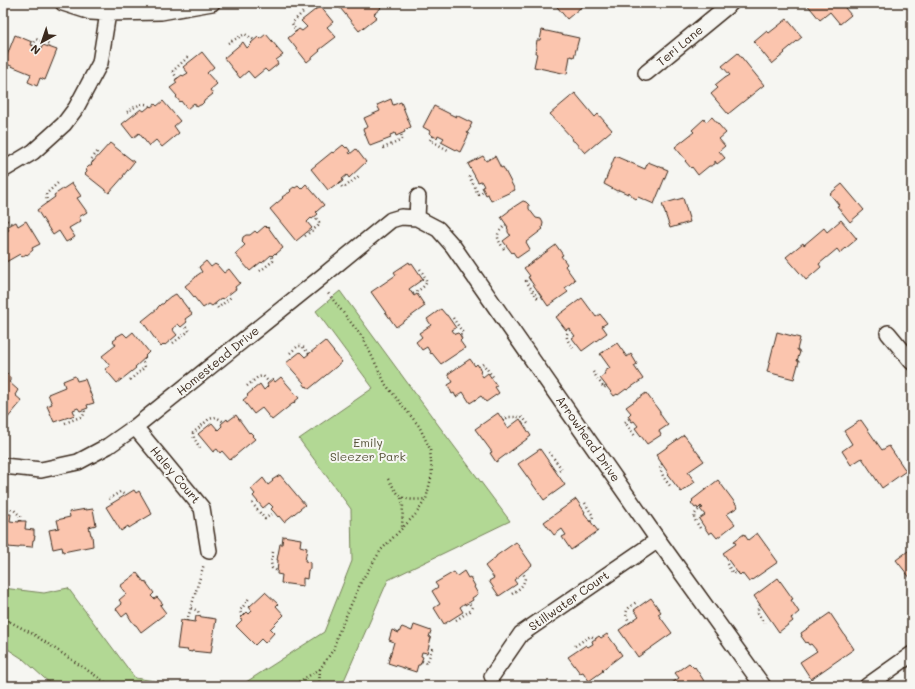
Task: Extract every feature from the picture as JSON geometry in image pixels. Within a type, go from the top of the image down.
[{"type":"street","points":[[63,3],[91,12],[108,13],[161,12],[212,3]]},
{"type":"street","name":"Teri Lane","points":[[646,73],[731,3]]},
{"type":"street","points":[[3,170],[33,152],[64,124],[76,108],[100,63],[108,13]]},
{"type":"street","points":[[417,218],[418,197]]},
{"type":"street","name":"Homestead Drive","points":[[3,466],[41,470],[78,462],[108,446],[135,427],[391,220],[401,217],[417,218]]},
{"type":"street","name":"Arrowhead Drive","points":[[417,218],[438,229],[453,246],[658,540],[763,686]]},
{"type":"street","points":[[888,333],[912,362]]},
{"type":"street","name":"Haley Court","points":[[135,427],[202,508],[209,549]]},
{"type":"street","name":"Stillwater Court","points":[[492,676],[521,634],[658,540]]},
{"type":"street","points":[[866,686],[912,654]]},
{"type":"path","points":[[296,32],[292,23],[305,10]]},
{"type":"path","points":[[228,43],[245,34],[254,40]]},
{"type":"path","points":[[33,46],[36,39],[50,45]]},
{"type":"path","points":[[177,79],[173,71],[188,57]]},
{"type":"path","points":[[127,112],[141,104],[148,103],[152,107]]},
{"type":"path","points":[[383,148],[400,141],[402,138],[401,134]]},
{"type":"path","points":[[433,136],[430,140],[448,150]]},
{"type":"path","points":[[93,162],[90,160],[98,151]]},
{"type":"path","points":[[339,184],[342,187],[345,187],[359,176]]},
{"type":"path","points":[[469,176],[478,194],[484,191]]},
{"type":"path","points":[[47,203],[46,194],[58,183]]},
{"type":"path","points":[[305,236],[318,226],[319,222],[315,217]]},
{"type":"path","points":[[3,220],[6,220],[12,224]]},
{"type":"path","points":[[504,249],[498,241],[497,234],[506,225]]},
{"type":"path","points":[[260,271],[273,261],[271,256]]},
{"type":"path","points":[[413,294],[425,286],[427,281],[420,268]]},
{"type":"path","points":[[530,279],[526,282],[539,300]]},
{"type":"path","points":[[292,686],[320,669],[333,650],[338,634],[362,580],[381,550],[416,514],[426,499],[432,474],[430,449],[419,426],[386,385],[363,338],[325,289]]},
{"type":"path","points":[[215,304],[218,308],[231,297]]},
{"type":"path","points":[[453,318],[463,333],[460,335]]},
{"type":"path","points":[[174,343],[189,331],[184,325]]},
{"type":"path","points":[[570,330],[566,335],[573,348]]},
{"type":"path","points":[[290,353],[298,346],[302,346],[309,354]]},
{"type":"path","points":[[130,380],[145,367],[142,361]]},
{"type":"path","points":[[479,367],[483,364],[494,378]]},
{"type":"path","points":[[592,372],[604,388],[606,386]]},
{"type":"path","points":[[248,386],[258,377],[263,376],[269,382]]},
{"type":"path","points":[[65,423],[83,416],[85,412],[84,409]]},
{"type":"path","points":[[200,448],[194,438],[193,433],[209,419],[216,417],[224,422]]},
{"type":"path","points":[[503,421],[508,417],[521,417],[529,425]]},
{"type":"path","points":[[629,419],[625,422],[635,436]]},
{"type":"path","points":[[550,452],[562,469],[556,472]]},
{"type":"path","points":[[662,464],[660,466],[660,470],[671,487]]},
{"type":"path","points":[[388,479],[401,498],[403,504],[402,529]]},
{"type":"path","points":[[110,499],[120,492],[125,495]]},
{"type":"path","points":[[401,498],[426,499]]},
{"type":"path","points":[[585,502],[593,516],[592,520],[590,521]]},
{"type":"path","points":[[252,503],[265,519],[274,512]]},
{"type":"path","points":[[3,506],[14,510],[20,516],[20,521]]},
{"type":"path","points":[[700,528],[694,519],[694,515],[702,507]]},
{"type":"path","points":[[188,621],[209,549]]},
{"type":"path","points":[[272,552],[272,568],[277,571]]},
{"type":"path","points":[[727,564],[732,572],[737,574],[739,573]]},
{"type":"path","points":[[512,594],[521,587],[524,582],[525,577],[523,573]]},
{"type":"path","points":[[242,617],[240,610],[250,597]]},
{"type":"path","points":[[630,623],[626,618],[625,613],[627,609],[638,601]]},
{"type":"path","points":[[456,620],[470,611],[472,607],[469,603]]},
{"type":"path","points":[[760,605],[758,608],[758,613],[765,625]]},
{"type":"path","points":[[191,608],[198,612],[200,617]]},
{"type":"path","points":[[3,618],[33,634],[111,686]]},
{"type":"path","points":[[575,646],[591,636],[596,639]]},
{"type":"path","points":[[422,661],[427,663],[433,646]]},
{"type":"path","points":[[319,686],[320,669]]},
{"type":"green space","name":"Emily Sleezer Park","points":[[340,291],[510,521],[388,580],[342,686],[240,686],[324,632],[352,561],[351,509],[299,439],[373,388],[316,311]]},
{"type":"green space","points":[[3,588],[44,593],[68,588],[135,678],[188,686],[53,686],[23,659],[3,646]]},
{"type":"building","points":[[336,3],[385,3],[374,14],[377,17],[359,31]]},
{"type":"building","points":[[554,3],[586,3],[567,19]]},
{"type":"building","points":[[806,3],[851,3],[845,8],[851,15],[840,24],[830,12],[820,20]]},
{"type":"building","points":[[320,6],[333,22],[327,27],[336,37],[319,50],[320,51],[307,62],[288,38],[299,29],[302,31],[307,27],[301,21]]},
{"type":"building","points":[[787,19],[802,37],[772,64],[754,42],[767,31],[769,33]]},
{"type":"building","points":[[542,30],[579,38],[574,57],[570,56],[567,74],[534,67],[537,53],[535,53],[537,40],[540,40]]},
{"type":"building","points":[[266,34],[283,55],[276,60],[278,64],[268,72],[265,69],[254,78],[248,71],[240,78],[224,58],[243,42],[247,48],[258,37],[260,39]]},
{"type":"building","points":[[15,35],[32,42],[31,45],[41,49],[43,45],[57,50],[45,80],[40,78],[37,86],[28,82],[31,74],[4,63]]},
{"type":"building","points":[[202,52],[214,67],[207,73],[217,84],[210,90],[213,94],[201,105],[197,107],[194,103],[187,109],[170,88],[177,83],[175,80],[188,73],[183,67]]},
{"type":"building","points":[[738,53],[764,85],[728,114],[711,94],[718,88],[715,85],[730,75],[722,66]]},
{"type":"building","points":[[575,93],[595,117],[598,114],[612,130],[585,153],[574,141],[572,141],[571,137],[550,114]]},
{"type":"building","points":[[391,99],[393,105],[401,102],[411,127],[404,130],[405,132],[396,136],[395,133],[390,135],[391,138],[370,146],[363,129],[368,127],[364,118],[380,111],[377,105]]},
{"type":"building","points":[[163,101],[180,121],[174,126],[179,133],[162,147],[156,140],[149,146],[139,133],[133,138],[122,124],[141,109],[144,111],[155,104],[157,106]]},
{"type":"building","points":[[434,106],[472,123],[467,133],[469,134],[460,152],[441,142],[444,138],[438,135],[437,138],[433,136],[429,133],[430,131],[423,127]]},
{"type":"building","points":[[712,117],[726,133],[719,139],[725,146],[719,151],[725,158],[717,164],[715,161],[715,164],[709,166],[698,175],[675,147],[694,132],[692,130],[704,119],[706,122]]},
{"type":"building","points":[[110,143],[134,162],[109,193],[85,174],[87,172],[86,169],[92,165],[91,164]]},
{"type":"building","points":[[343,145],[346,148],[347,147],[350,154],[356,149],[366,162],[349,178],[347,175],[342,179],[343,181],[328,190],[311,169]]},
{"type":"building","points":[[483,156],[486,161],[495,156],[501,168],[503,167],[515,190],[491,201],[488,194],[486,195],[482,187],[484,186],[481,181],[478,182],[468,164]]},
{"type":"building","points":[[615,156],[645,169],[648,162],[668,170],[654,204],[638,197],[636,199],[629,192],[628,194],[619,190],[617,191],[604,184]]},
{"type":"building","points":[[72,183],[81,196],[77,198],[87,212],[79,217],[81,221],[69,228],[75,237],[66,242],[59,231],[53,235],[37,210],[55,197],[54,195]]},
{"type":"building","points":[[306,184],[324,205],[316,212],[318,214],[307,222],[312,228],[296,241],[270,209],[294,187],[295,188],[298,186],[301,189]]},
{"type":"building","points":[[842,184],[864,210],[850,222],[837,206],[839,205],[830,194]]},
{"type":"building","points":[[683,198],[690,222],[670,228],[662,204]]},
{"type":"building","points":[[523,201],[529,205],[529,209],[536,218],[541,219],[543,229],[526,242],[530,249],[517,258],[503,241],[511,235],[508,232],[508,227],[501,217]]},
{"type":"building","points":[[841,220],[857,239],[840,253],[837,249],[819,264],[821,267],[806,280],[786,257],[803,243],[804,245],[824,228],[827,232]]},
{"type":"building","points":[[26,221],[40,244],[32,248],[33,250],[27,255],[26,254],[22,257],[20,254],[6,262],[3,257],[3,234],[9,230],[7,227],[12,224],[16,222],[18,226]]},
{"type":"building","points":[[265,226],[267,228],[268,227],[283,248],[250,271],[235,254],[245,245],[242,242],[243,237],[250,235],[255,231],[257,233]]},
{"type":"building","points":[[556,245],[567,264],[565,266],[575,280],[565,288],[568,292],[548,306],[528,277],[530,276],[524,268]]},
{"type":"building","points":[[206,261],[211,267],[215,264],[217,265],[224,273],[229,269],[240,283],[235,287],[236,289],[223,299],[222,298],[212,306],[209,304],[203,308],[185,286],[202,272],[199,267]]},
{"type":"building","points":[[409,262],[410,264],[412,263],[423,279],[409,289],[414,296],[417,294],[425,306],[396,327],[371,292],[396,275],[394,272]]},
{"type":"building","points":[[176,294],[192,314],[185,319],[187,322],[181,327],[178,324],[172,329],[177,335],[161,347],[142,321],[171,296]]},
{"type":"building","points":[[582,298],[596,317],[600,314],[607,323],[602,326],[607,333],[582,351],[572,338],[575,336],[569,328],[566,330],[556,317]]},
{"type":"building","points":[[441,309],[456,328],[452,330],[455,334],[458,333],[460,335],[462,339],[460,341],[465,348],[441,364],[432,353],[431,354],[427,347],[422,350],[416,342],[422,337],[419,333],[431,325],[427,319]]},
{"type":"building","points":[[133,332],[149,352],[145,356],[146,357],[135,367],[136,368],[117,383],[105,369],[110,366],[102,356],[116,345],[113,341],[117,338],[116,337],[123,333],[127,337]]},
{"type":"building","points":[[777,332],[800,338],[797,350],[800,352],[797,361],[799,361],[794,379],[767,372]]},
{"type":"building","points":[[325,341],[342,362],[309,389],[286,363],[300,352],[305,357]]},
{"type":"building","points":[[617,343],[627,357],[631,354],[637,364],[634,366],[643,379],[627,390],[626,389],[614,396],[600,378],[604,375],[605,371],[610,368],[600,354]]},
{"type":"building","points":[[470,359],[475,366],[477,364],[483,377],[488,373],[497,386],[495,387],[499,393],[486,402],[481,396],[470,403],[463,392],[456,397],[454,393],[452,394],[448,385],[453,382],[448,374]]},
{"type":"building","points":[[5,372],[10,377],[9,382],[18,390],[15,395],[22,401],[6,420],[3,417],[3,373]]},
{"type":"building","points":[[75,376],[77,381],[85,379],[94,403],[87,405],[88,408],[80,411],[78,408],[73,410],[75,415],[54,422],[47,406],[52,404],[48,394],[65,387],[63,381]]},
{"type":"building","points":[[281,377],[299,398],[294,402],[295,403],[272,420],[262,408],[254,414],[243,400],[260,384],[264,390],[268,386],[267,384],[273,379],[275,382]]},
{"type":"building","points":[[646,393],[668,425],[659,431],[661,435],[647,444],[635,428],[638,426],[634,421],[632,422],[628,416],[631,413],[626,407]]},
{"type":"building","points":[[498,413],[508,428],[520,419],[531,436],[496,462],[490,453],[492,452],[475,429]]},
{"type":"building","points":[[236,415],[255,439],[230,460],[222,451],[220,453],[217,449],[213,452],[198,434],[212,423],[218,430],[222,426],[221,424],[227,419],[228,421]]},
{"type":"building","points":[[861,420],[882,450],[889,446],[906,471],[882,488],[862,458],[851,465],[842,451],[852,444],[844,431]]},
{"type":"building","points":[[684,435],[704,461],[688,472],[695,482],[681,492],[668,475],[669,474],[656,455]]},
{"type":"building","points":[[540,449],[565,485],[544,500],[518,464]]},
{"type":"building","points":[[280,475],[305,505],[284,522],[271,509],[273,507],[269,503],[263,508],[253,496],[255,494],[251,489],[263,478],[268,485],[273,481],[272,480]]},
{"type":"building","points":[[718,480],[738,507],[727,514],[735,524],[717,538],[712,532],[709,534],[699,519],[705,515],[700,509],[703,508],[701,506],[698,509],[697,507],[695,508],[691,503],[693,501],[692,500]]},
{"type":"building","points":[[134,490],[136,493],[139,491],[152,514],[129,528],[128,526],[121,531],[106,507]]},
{"type":"building","points":[[576,499],[585,512],[584,513],[598,531],[571,550],[562,537],[566,535],[562,529],[554,535],[544,522]]},
{"type":"building","points":[[93,509],[96,525],[89,527],[92,535],[93,546],[63,552],[62,547],[53,549],[49,530],[59,528],[57,520],[70,517],[69,512]]},
{"type":"building","points":[[3,514],[11,514],[10,521],[26,521],[25,529],[34,530],[35,536],[32,547],[20,546],[19,548],[3,545]]},
{"type":"building","points":[[757,533],[778,562],[749,582],[742,573],[740,575],[737,572],[723,553],[736,544],[734,541],[744,534],[748,540]]},
{"type":"building","points":[[283,536],[301,539],[300,546],[307,548],[305,561],[310,562],[310,568],[308,570],[307,579],[303,578],[303,586],[281,583],[282,575],[277,574],[277,560]]},
{"type":"building","points":[[516,542],[532,565],[514,580],[517,584],[499,596],[489,581],[494,578],[485,566]]},
{"type":"building","points":[[912,548],[912,578],[911,579],[896,560]]},
{"type":"building","points":[[464,571],[468,578],[470,577],[478,594],[472,598],[473,600],[460,607],[463,612],[444,624],[434,608],[440,604],[432,591],[438,587],[435,583],[454,572],[457,576]]},
{"type":"building","points":[[137,573],[154,593],[151,596],[154,599],[157,597],[163,604],[160,605],[166,613],[141,632],[127,613],[122,617],[116,609],[122,604],[119,600],[126,594],[120,586]]},
{"type":"building","points":[[778,578],[793,599],[791,600],[799,612],[791,618],[793,621],[779,632],[754,596]]},
{"type":"building","points":[[265,592],[278,604],[276,606],[284,615],[270,629],[274,633],[265,643],[261,639],[255,645],[236,626],[247,612],[249,614],[252,611],[249,607]]},
{"type":"building","points":[[651,598],[661,612],[658,614],[672,633],[638,657],[619,630],[639,616],[634,610]]},
{"type":"building","points":[[830,613],[854,649],[811,679],[800,662],[817,651],[811,644],[809,645],[807,642],[806,643],[801,636],[801,633]]},
{"type":"building","points":[[196,616],[216,619],[211,653],[192,652],[177,649],[181,620],[195,622]]},
{"type":"building","points":[[414,625],[431,631],[429,637],[431,638],[427,653],[422,652],[421,656],[423,657],[416,672],[388,663],[394,642],[389,640],[392,630],[399,633],[402,627],[412,631]]},
{"type":"building","points":[[607,634],[622,655],[589,681],[583,672],[580,673],[568,657],[586,645],[588,647],[593,644],[592,641],[599,636],[601,638]]},
{"type":"building","points":[[689,663],[694,668],[695,667],[704,681],[701,683],[703,686],[668,686],[679,678],[675,673]]}]
